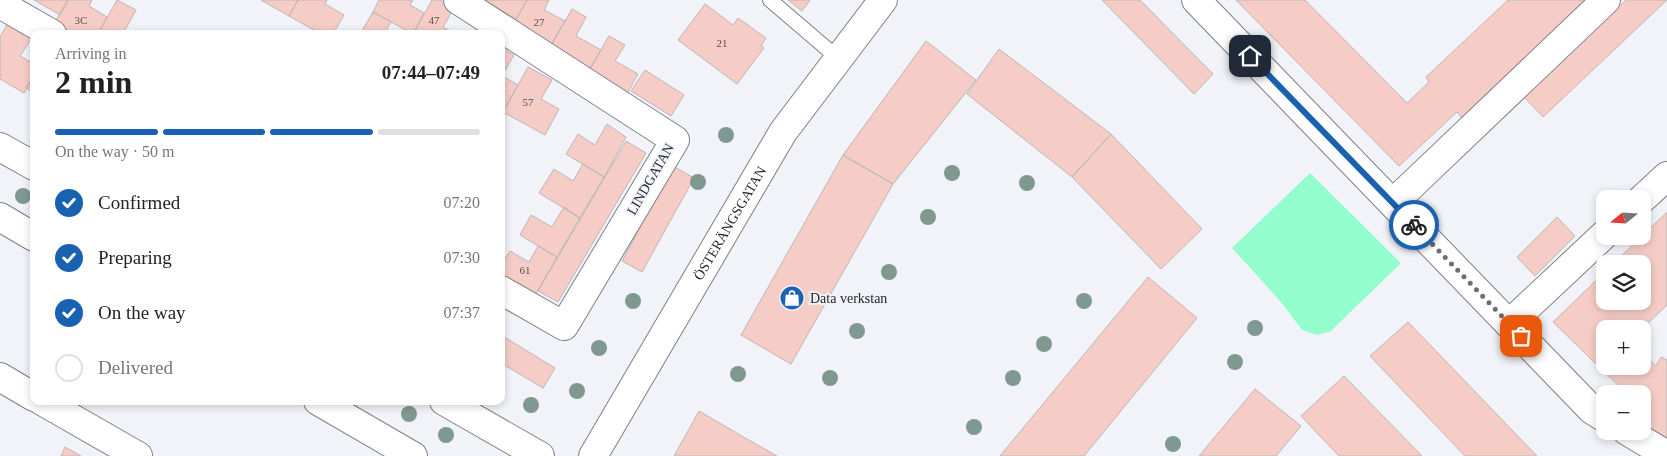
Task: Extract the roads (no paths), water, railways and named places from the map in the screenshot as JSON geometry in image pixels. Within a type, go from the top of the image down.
[{"type":"street","name":"LINDGATAN","points":[[458,0],[504,30]]},
{"type":"street","name":"ÖSTERÄNGSGATAN","points":[[593,456],[783,132],[883,0]]},
{"type":"street","points":[[1196,0],[1596,412]]},
{"type":"street","points":[[1393,203],[1606,0]]},
{"type":"street","points":[[0,4],[45,30]]},
{"type":"street","name":"LINDGATAN","points":[[505,30],[674,140],[564,326],[505,292]]},
{"type":"street","points":[[0,147],[30,164]]},
{"type":"street","points":[[1651,191],[1667,176]]},
{"type":"street","points":[[0,217],[30,235]]},
{"type":"street","points":[[1509,324],[1596,242]]},
{"type":"street","points":[[2,384],[30,395]]},
{"type":"street","points":[[49,405],[138,456]]},
{"type":"street","points":[[325,405],[412,456]]},
{"type":"street","points":[[451,405],[540,456]]},
{"type":"street","points":[[1642,440],[1667,455]]},
{"type":"lane","points":[[770,0],[838,59]]},
{"type":"place","name":"Data verkstan","points":[[792,298]]}]
